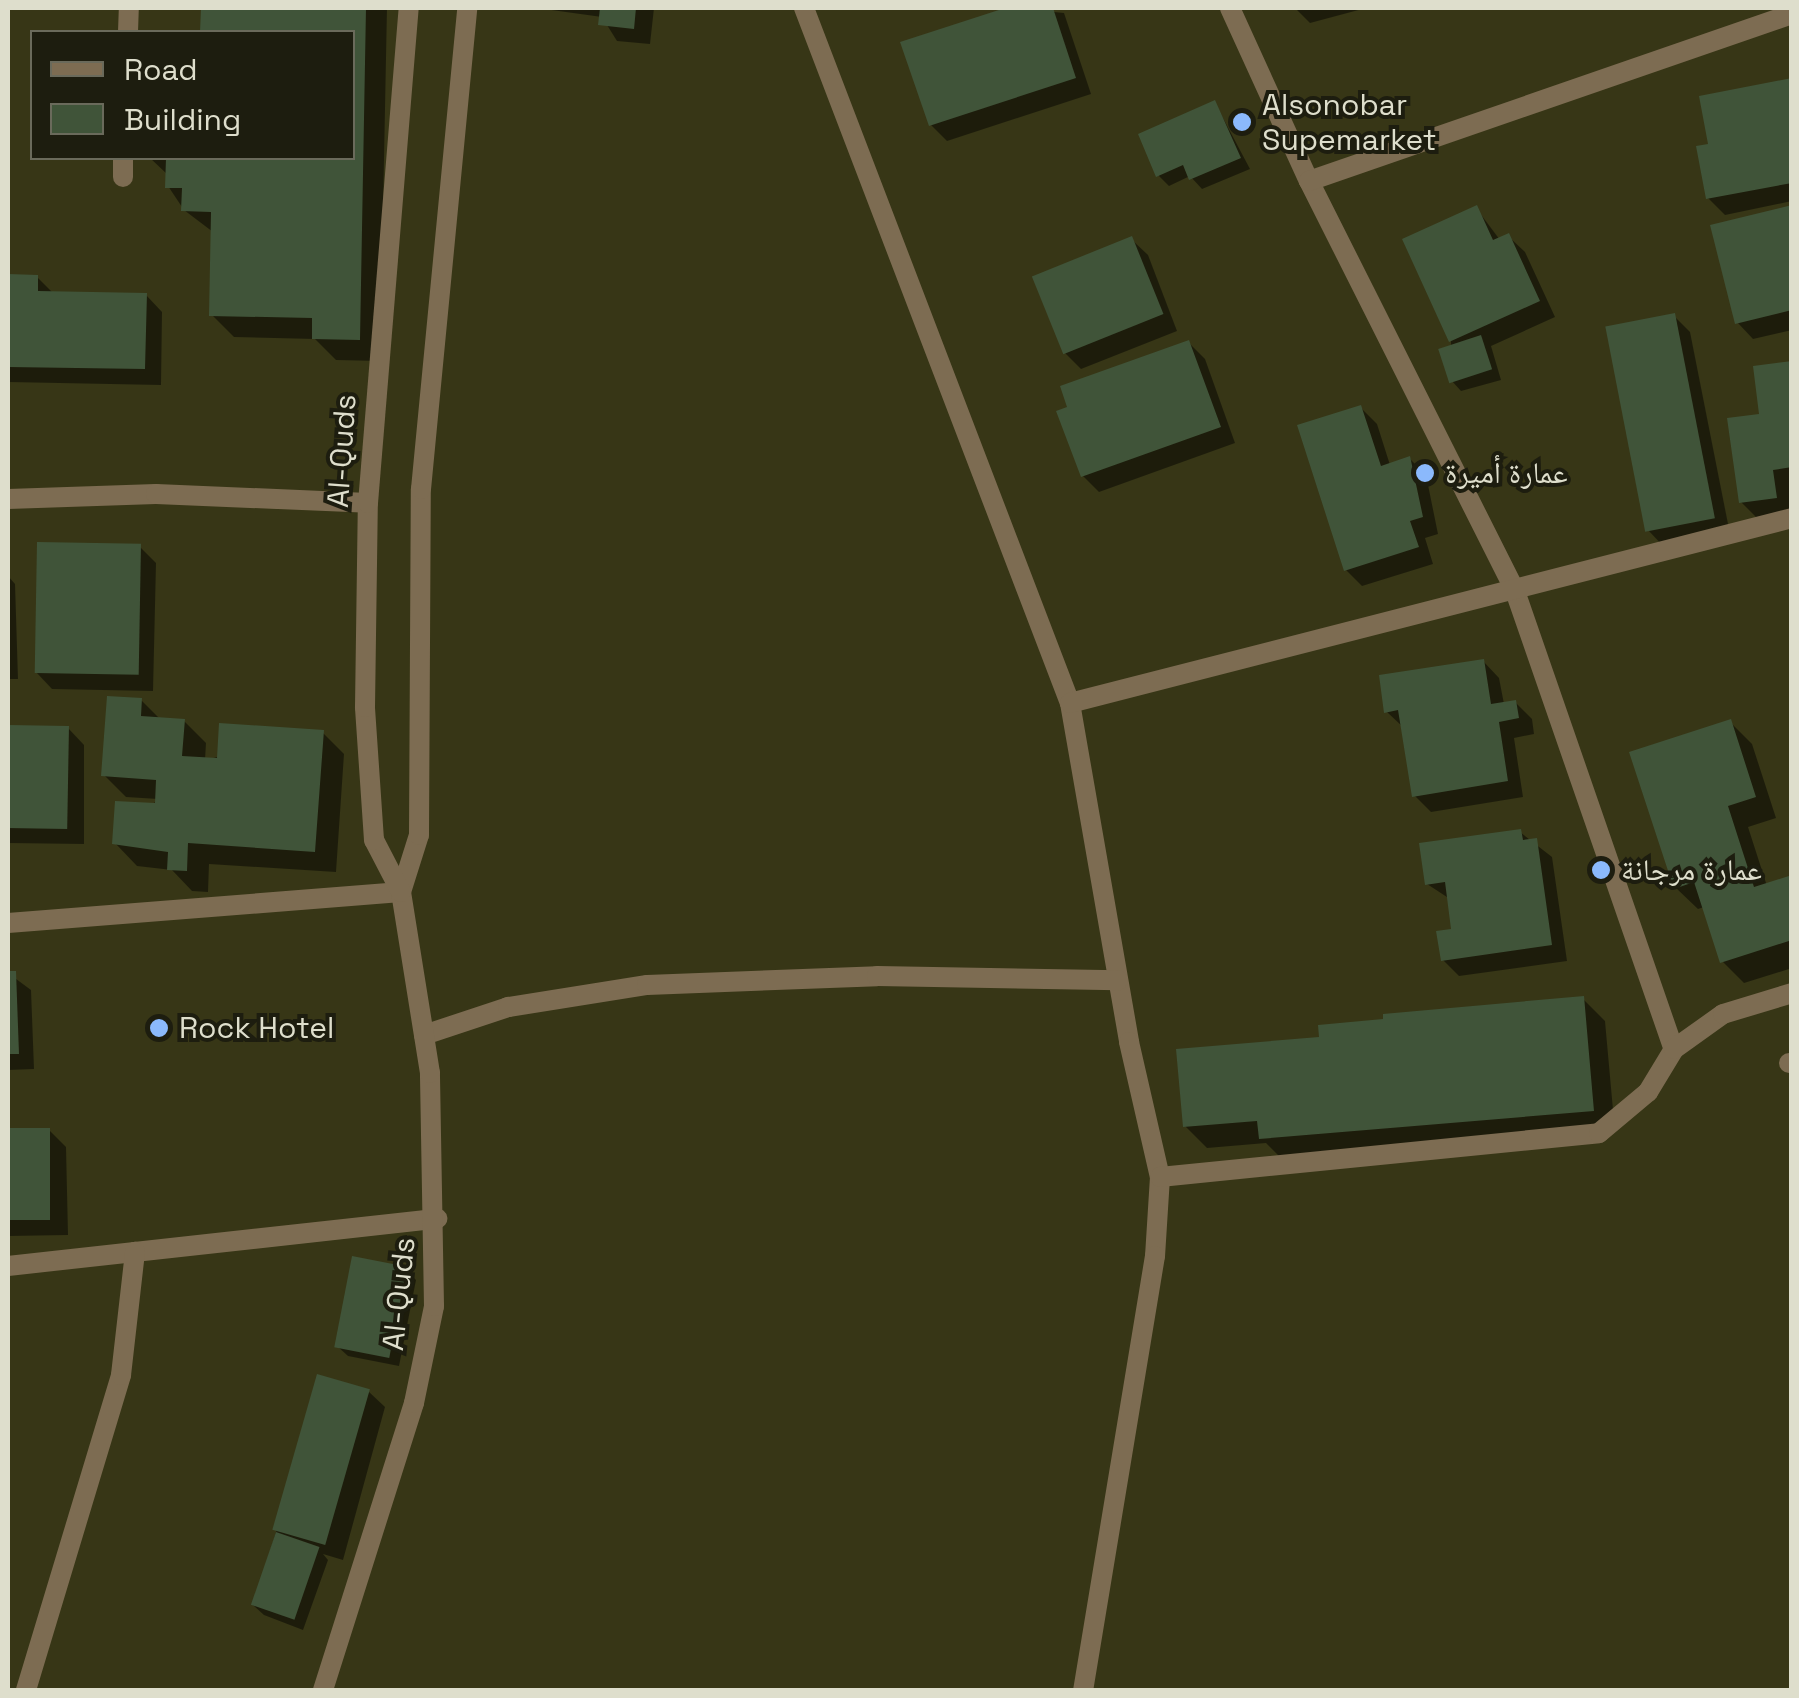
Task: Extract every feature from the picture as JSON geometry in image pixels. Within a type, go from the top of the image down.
[{"type":"street","name":"Al-Quds","points":[[323,1690],[414,1403],[434,1306],[437,1219],[424,1035],[401,892],[374,840],[365,707],[368,503],[409,8]]},
{"type":"street","name":"Al-Quds","points":[[401,892],[419,836],[422,489],[467,8]]},
{"type":"street","points":[[804,8],[1070,702],[1118,980],[1160,1176],[1155,1256],[1083,1690]]},
{"type":"street","points":[[1230,8],[1308,181],[1515,590],[1674,1049]]},
{"type":"street","points":[[1308,181],[1792,14]]},
{"type":"street","points":[[8,499],[156,494],[368,503]]},
{"type":"street","points":[[1070,702],[1792,518]]},
{"type":"street","points":[[8,924],[401,892]]},
{"type":"street","points":[[424,1035],[508,1006],[647,985],[877,976],[1118,980]]},
{"type":"street","points":[[1160,1176],[1599,1133],[1648,1092],[1674,1049],[1722,1014],[1792,993]]},
{"type":"street","points":[[8,1266],[437,1219]]},
{"type":"street","points":[[26,1690],[121,1375],[135,1252]]},
{"type":"building","points":[[201,8],[366,8],[360,340],[312,339],[312,318],[209,316],[211,212],[181,211],[182,188],[165,188],[166,160],[355,160],[355,30],[200,30]]},
{"type":"building","points":[[600,8],[636,8],[634,29],[598,25]]},
{"type":"building","points":[[1005,8],[1053,8],[1076,78],[929,126],[900,42]]},
{"type":"building","points":[[1792,78],[1792,183],[1706,199],[1696,146],[1708,144],[1699,96]]},
{"type":"building","points":[[1215,100],[1241,158],[1189,180],[1183,165],[1156,177],[1138,134]]},
{"type":"building","points":[[1477,205],[1493,240],[1509,233],[1540,301],[1449,342],[1402,239]]},
{"type":"building","points":[[1792,205],[1792,310],[1735,324],[1710,225]]},
{"type":"building","points":[[1132,236],[1163,314],[1063,354],[1032,276]]},
{"type":"building","points":[[8,274],[38,275],[38,291],[147,293],[145,369],[8,367]]},
{"type":"building","points":[[1675,313],[1715,518],[1645,532],[1605,327]]},
{"type":"building","points":[[1481,335],[1492,369],[1449,383],[1438,349]]},
{"type":"building","points":[[1189,340],[1221,427],[1081,477],[1056,411],[1067,407],[1060,386]]},
{"type":"building","points":[[1792,361],[1792,467],[1773,470],[1777,498],[1739,503],[1727,418],[1759,414],[1753,366]]},
{"type":"building","points":[[1361,405],[1381,466],[1410,456],[1423,517],[1410,521],[1419,547],[1344,571],[1297,425]]},
{"type":"building","points":[[37,542],[141,544],[139,675],[35,673]]},
{"type":"building","points":[[1484,659],[1491,704],[1516,700],[1519,718],[1499,722],[1508,781],[1412,797],[1398,710],[1384,713],[1379,675]]},
{"type":"building","points":[[107,696],[142,698],[141,716],[185,719],[182,756],[217,758],[219,723],[324,730],[315,852],[188,843],[187,871],[167,870],[168,852],[112,844],[115,801],[155,803],[156,780],[101,776]]},
{"type":"building","points":[[1731,719],[1756,797],[1728,806],[1754,887],[1792,875],[1792,940],[1720,963],[1694,882],[1674,889],[1629,752]]},
{"type":"building","points":[[8,725],[69,726],[67,829],[8,828]]},
{"type":"building","points":[[1521,829],[1523,840],[1537,838],[1552,945],[1441,961],[1436,931],[1451,929],[1445,882],[1425,885],[1419,843]]},
{"type":"building","points":[[8,971],[16,971],[19,1054],[8,1054]]},
{"type":"building","points":[[1584,996],[1594,1111],[1259,1139],[1257,1121],[1183,1127],[1176,1049],[1319,1037],[1318,1025],[1383,1019],[1383,1014]]},
{"type":"building","points":[[8,1128],[50,1128],[50,1220],[8,1220]]},
{"type":"building","points":[[352,1256],[407,1267],[389,1358],[334,1347]]},
{"type":"building","points":[[317,1374],[370,1389],[325,1545],[272,1530]]},
{"type":"building","points":[[276,1532],[319,1547],[294,1620],[251,1605]]},
{"type":"place","name":"Alsonobar Supemarket","points":[[1242,122]]},
{"type":"place","name":"عمارة أميرة","points":[[1425,473]]},
{"type":"place","name":"عمارة مرجانة","points":[[1601,870]]},
{"type":"place","name":"Rock Hotel","points":[[159,1028]]}]
